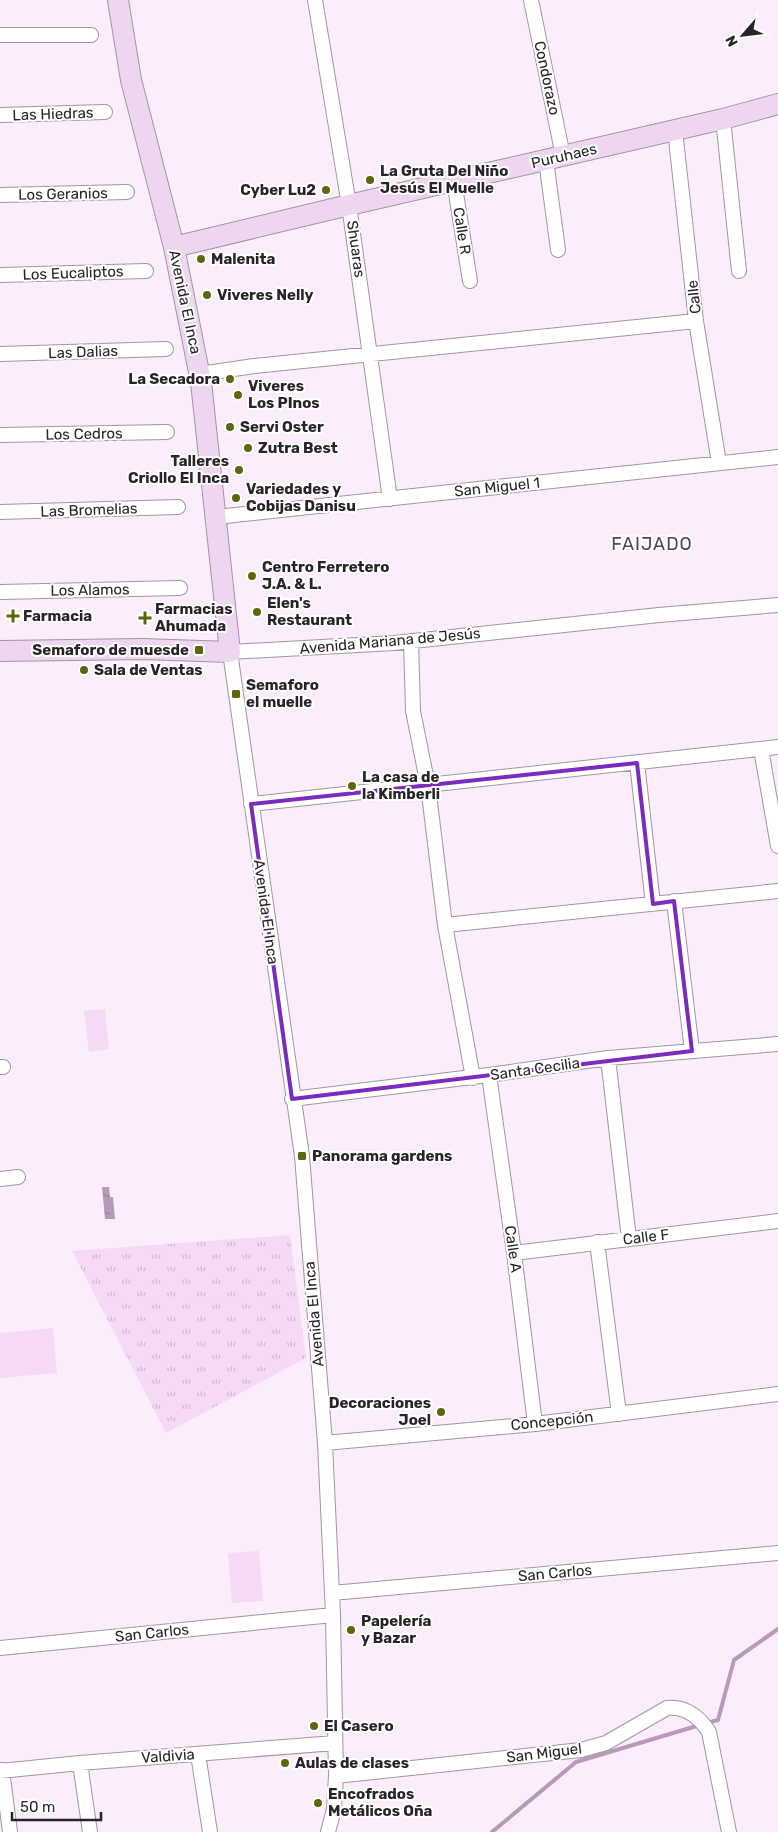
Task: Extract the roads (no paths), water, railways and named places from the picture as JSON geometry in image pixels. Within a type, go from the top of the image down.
[{"type":"street","name":"Avenida El Inca","points":[[118,0],[131,80],[174,247],[200,374],[230,652],[292,1098],[302,1156],[325,1443],[333,1615],[336,1776],[334,1809],[328,1832]]},
{"type":"street","name":"Shuaras","points":[[315,0],[349,205],[390,499]]},
{"type":"street","name":"Condorazo","points":[[531,0],[555,158],[558,250]]},
{"type":"street","points":[[0,35],[91,35]]},
{"type":"street","name":"Puruhaes","points":[[174,247],[723,119],[778,104]]},
{"type":"street","name":"Las Hiedras","points":[[0,116],[105,112]]},
{"type":"street","points":[[723,119],[739,271]]},
{"type":"street","name":"Calle","points":[[675,130],[696,321],[719,463]]},
{"type":"street","name":"Calle R","points":[[454,181],[470,281]]},
{"type":"street","name":"Los Geranios","points":[[0,195],[127,192]]},
{"type":"street","name":"Los Eucaliptos","points":[[0,275],[146,271]]},
{"type":"street","points":[[200,374],[254,366],[696,321]]},
{"type":"street","name":"Las Dalias","points":[[0,354],[166,349]]},
{"type":"street","name":"Los Cedros","points":[[0,435],[167,432]]},
{"type":"street","name":"San Miguel 1","points":[[216,517],[778,457]]},
{"type":"street","name":"Las Bromelias","points":[[0,512],[178,507]]},
{"type":"street","name":"Los Alamos","points":[[0,592],[180,588]]},
{"type":"street","name":"Avenida Mariana de Jesús","points":[[0,651],[152,649],[230,652],[411,641],[659,615],[778,605]]},
{"type":"street","points":[[411,641],[413,711],[428,786],[445,926],[473,1078]]},
{"type":"street","points":[[251,804],[778,747]]},
{"type":"street","points":[[761,749],[778,846]]},
{"type":"street","points":[[637,763],[653,904]]},
{"type":"street","points":[[445,926],[778,891]]},
{"type":"street","points":[[674,902],[692,1051]]},
{"type":"street","name":"Santa Cecilia","points":[[292,1098],[489,1076],[608,1058],[778,1044]]},
{"type":"street","points":[[608,1058],[629,1239]]},
{"type":"street","name":"Calle A","points":[[489,1076],[514,1252],[535,1424]]},
{"type":"street","points":[[0,1179],[18,1177]]},
{"type":"street","name":"Calle F","points":[[514,1252],[778,1221]]},
{"type":"street","points":[[597,1242],[619,1414]]},
{"type":"street","name":"Concepción","points":[[325,1443],[535,1424],[778,1394]]},
{"type":"street","name":"San Carlos","points":[[332,1593],[778,1553]]},
{"type":"street","name":"San Carlos","points":[[0,1648],[333,1615]]},
{"type":"street","name":"San Miguel","points":[[336,1776],[581,1750],[606,1743],[667,1708],[674,1707],[685,1710],[701,1720],[709,1732],[729,1832]]},
{"type":"street","name":"Valdivia","points":[[1,1771],[336,1743]]},
{"type":"street","points":[[198,1754],[210,1832]]},
{"type":"street","points":[[80,1763],[90,1832]]},
{"type":"street","points":[[1,1771],[10,1832]]},
{"type":"water","points":[[102,1187],[109,1187],[110,1197],[113,1197],[115,1219],[105,1219]]},
{"type":"waterway","points":[[707,1723],[718,1720],[734,1660],[778,1629]]},
{"type":"waterway","points":[[492,1832],[576,1762],[700,1725]]},
{"type":"place","name":"La Gruta Del Niño Jesús El Muelle","points":[[370,180]]},
{"type":"place","name":"Cyber Lu2","points":[[326,190]]},
{"type":"place","name":"Malenita","points":[[201,259]]},
{"type":"place","name":"Viveres Nelly","points":[[207,295]]},
{"type":"place","name":"La Secadora","points":[[230,379]]},
{"type":"place","name":"Viveres Los PInos","points":[[238,395]]},
{"type":"place","name":"Servi Oster","points":[[230,427]]},
{"type":"place","name":"Zutra Best","points":[[248,448]]},
{"type":"place","name":"Talleres Criollo El Inca","points":[[239,470]]},
{"type":"place","name":"Variedades y Cobijas Danisu","points":[[236,498]]},
{"type":"place","name":"Centro Ferretero J.A. & L.","points":[[252,576]]},
{"type":"place","name":"Elen's Restaurant","points":[[257,612]]},
{"type":"place","name":"Farmacia","points":[[13,616]]},
{"type":"place","name":"Farmacias Ahumada","points":[[145,618]]},
{"type":"place","name":"Semaforo de muesde","points":[[199,650]]},
{"type":"place","name":"Sala de Ventas","points":[[84,670]]},
{"type":"place","name":"Semaforo el muelle","points":[[236,694]]},
{"type":"place","name":"La casa de la Kimberli","points":[[352,786]]},
{"type":"place","name":"Panorama gardens","points":[[302,1156]]},
{"type":"place","name":"Decoraciones Joel","points":[[441,1412]]},
{"type":"place","name":"Papelería y Bazar","points":[[351,1630]]},
{"type":"place","name":"El Casero","points":[[314,1726]]},
{"type":"place","name":"Aulas de clases","points":[[285,1763]]},
{"type":"place","name":"Encofrados Metálicos Oña","points":[[318,1803]]},
{"type":"district","name":"FAIJADO","points":[[652,544]]}]
